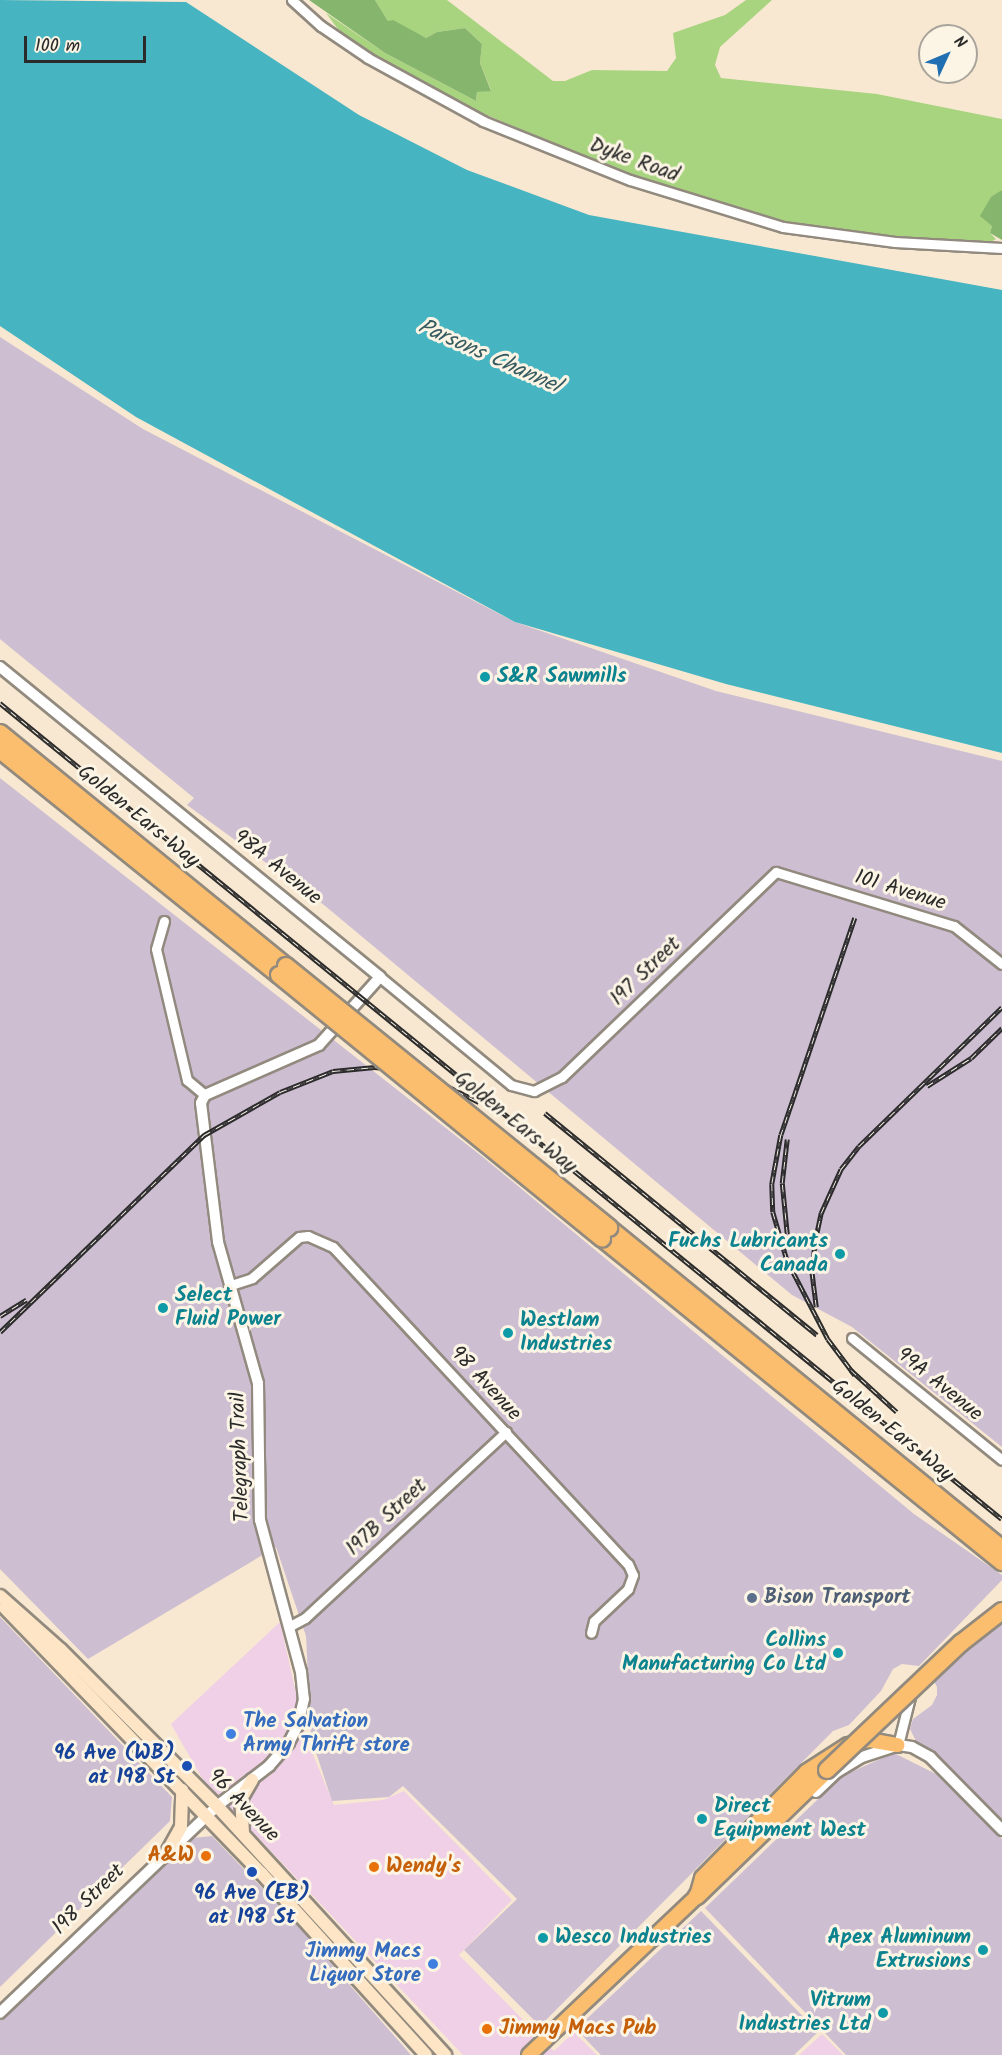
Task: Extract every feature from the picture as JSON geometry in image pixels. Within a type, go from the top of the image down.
[{"type":"highway","name":"Golden Ears Way","points":[[0,733],[282,971]]},
{"type":"highway","name":"Golden Ears Way","points":[[0,750],[282,971],[979,1538],[1002,1562]]},
{"type":"highway","name":"Golden Ears Way","points":[[979,1538],[1002,1548]]},
{"type":"highway","points":[[697,1896],[961,1643],[1002,1611]]},
{"type":"main road","name":"96 Avenue","points":[[0,1596],[69,1657],[217,1806],[445,2055]]},
{"type":"main road","name":"96 Avenue","points":[[0,1602],[182,1790],[426,2055]]},
{"type":"main road","points":[[529,2055],[697,1896],[702,1878],[816,1765],[848,1745],[869,1740],[898,1745]]},
{"type":"main road","points":[[243,1833],[241,1798],[252,1779]]},
{"type":"main road","points":[[166,1854],[181,1827],[182,1790]]},
{"type":"street","name":"Dyke Road","points":[[292,0],[321,26],[368,58],[483,121],[630,180],[783,227],[895,242],[1002,249]]},
{"type":"street","name":"98A Avenue","points":[[0,667],[512,1085],[534,1091]]},
{"type":"street","name":"101 Avenue","points":[[777,872],[954,926],[1002,964]]},
{"type":"street","name":"197 Street","points":[[534,1091],[562,1077],[777,872]]},
{"type":"street","points":[[164,921],[156,949],[187,1080],[205,1095],[319,1045],[380,977]]},
{"type":"street","name":"Telegraph Trail","points":[[205,1095],[200,1113],[218,1242],[258,1383],[258,1491],[263,1536],[290,1626],[303,1684],[302,1714],[284,1749],[252,1779],[206,1816]]},
{"type":"street","name":"98 Avenue","points":[[231,1285],[252,1278],[299,1237],[308,1236],[333,1247],[628,1564],[633,1575],[628,1589],[594,1621],[591,1633]]},
{"type":"street","name":"99A Avenue","points":[[852,1338],[1002,1460]]},
{"type":"street","name":"197B Street","points":[[290,1626],[341,1586],[506,1432]]},
{"type":"street","points":[[898,1745],[912,1688]]},
{"type":"street","points":[[697,1896],[714,1890],[837,1772],[862,1757],[898,1745],[930,1757],[1002,1830]]},
{"type":"street","name":"198 Street","points":[[0,2013],[206,1816]]},
{"type":"shaded area","points":[[0,337],[143,429],[515,622],[716,691],[1002,761],[1002,1447],[852,1327],[792,1295],[324,905],[187,805],[194,798],[0,639]]},
{"type":"shaded area","points":[[0,778],[484,1158],[914,1514],[1002,1575],[1002,1580],[919,1666],[902,1664],[893,1669],[881,1691],[849,1725],[833,1731],[540,2026],[464,1950],[517,1899],[403,1786],[389,1797],[332,1801],[311,1737],[306,1636],[276,1547],[88,1659],[0,1569]]},
{"type":"shaded area","points":[[1002,1604],[1002,1821],[939,1756],[916,1741],[910,1729],[913,1719],[932,1705],[937,1695],[937,1687],[931,1675]]},
{"type":"shaded area","points":[[0,1617],[172,1797],[170,1821],[0,1987]]},
{"type":"shaded area","points":[[280,1622],[306,1738],[334,1805],[383,1800],[404,1791],[512,1900],[459,1955],[554,2051],[574,2032],[597,2055],[463,2055],[202,1778],[171,1724]]},
{"type":"shaded area","points":[[894,1753],[936,1774],[1002,1839],[1002,2055],[846,2055],[705,1908],[842,1776]]},
{"type":"shaded area","points":[[212,1836],[291,1918],[411,2055],[0,2055],[0,2021],[193,1838]]},
{"type":"shaded area","points":[[701,1911],[818,2032],[794,2055],[601,2055],[576,2029]]},
{"type":"shaded area","points":[[822,2034],[843,2055],[799,2055]]},
{"type":"green space","points":[[309,0],[375,0],[388,21],[393,20],[426,38],[437,32],[465,28],[482,44],[480,63],[491,91],[477,92],[476,101],[385,53]]},
{"type":"green space","points":[[375,0],[447,0],[553,81],[565,81],[592,70],[667,71],[676,58],[673,33],[725,15],[746,0],[772,0],[720,47],[715,65],[721,78],[877,94],[1002,119],[1002,191],[990,233],[996,239],[989,243],[828,231],[751,215],[644,181],[458,103],[356,45],[343,36],[326,13],[385,53],[476,101],[477,92],[491,90],[480,63],[482,44],[465,28],[437,32],[426,38],[388,21]]},
{"type":"green space","points":[[1002,190],[1002,240],[990,233],[992,226],[980,216],[991,197]]},
{"type":"water","name":"Parsons Channel","points":[[0,0],[186,2],[359,115],[467,170],[589,215],[1002,290],[1002,753],[726,684],[515,622],[136,417],[0,326]]},
{"type":"railway","points":[[0,703],[1002,1519]]},
{"type":"railway","points":[[855,918],[781,1135],[772,1184],[773,1212],[787,1260],[828,1339],[855,1375]]},
{"type":"railway","points":[[816,1307],[812,1273],[815,1241],[821,1213],[841,1169],[859,1146],[1002,1007]]},
{"type":"railway","points":[[927,1086],[971,1058],[1002,1028]]},
{"type":"railway","points":[[0,1332],[204,1135],[280,1092],[333,1071],[375,1067],[419,1072],[479,1102]]},
{"type":"railway","points":[[545,1113],[817,1335]]},
{"type":"railway","points":[[787,1139],[782,1183],[787,1234]]},
{"type":"railway","points":[[0,1316],[26,1300]]},
{"type":"railway","points":[[851,1370],[897,1412]]},
{"type":"place","name":"S&R Sawmills","points":[[485,677]]},
{"type":"place","name":"Fuchs Lubricants Canada","points":[[840,1254]]},
{"type":"place","name":"Select Fluid Power","points":[[163,1308]]},
{"type":"place","name":"Westlam Industries","points":[[508,1333]]},
{"type":"place","name":"Bison Transport","points":[[752,1598]]},
{"type":"place","name":"Collins Manufacturing Co Ltd","points":[[838,1653]]},
{"type":"place","name":"The Salvation Army Thrift store","points":[[231,1734]]},
{"type":"place","name":"96 Ave (WB) at 198 St","points":[[187,1766]]},
{"type":"place","name":"Direct Equipment West","points":[[702,1819]]},
{"type":"place","name":"A&W","points":[[206,1856]]},
{"type":"place","name":"Wendy's","points":[[374,1867]]},
{"type":"place","name":"96 Ave (EB) at 198 St","points":[[252,1872]]},
{"type":"place","name":"Wesco Industries","points":[[543,1938]]},
{"type":"place","name":"Apex Aluminum Extrusions","points":[[983,1950]]},
{"type":"place","name":"Jimmy Macs Liquor Store","points":[[433,1964]]},
{"type":"place","name":"Vitrum Industries Ltd","points":[[883,2013]]},
{"type":"place","name":"Jimmy Macs Pub","points":[[487,2029]]}]
